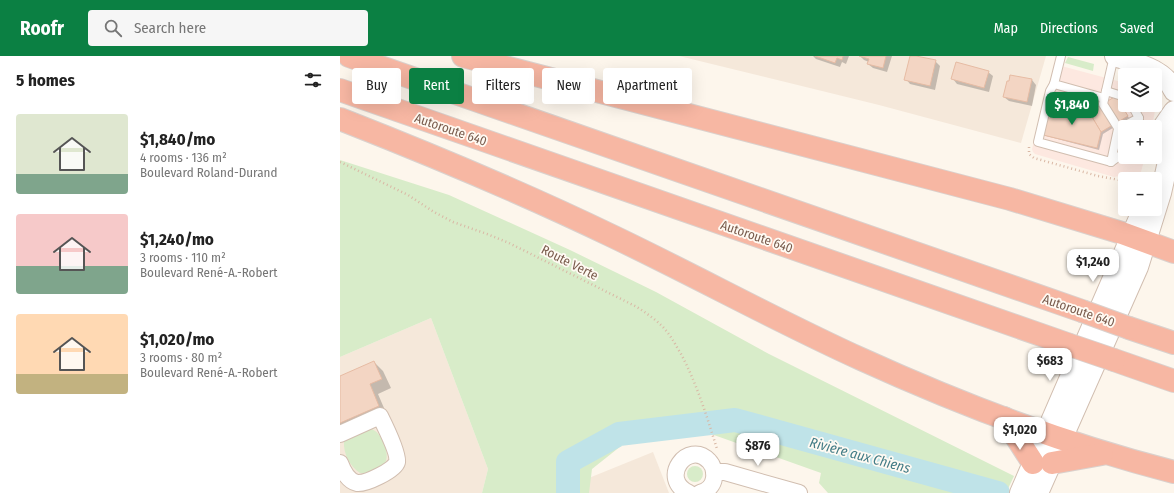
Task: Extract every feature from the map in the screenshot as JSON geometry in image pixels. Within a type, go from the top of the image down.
[{"type":"highway","name":"Autoroute 640","points":[[349,56],[1174,343]]},
{"type":"highway","points":[[463,56],[847,158],[985,192],[1062,214],[1174,252]]},
{"type":"highway","name":"Autoroute 640","points":[[340,90],[1174,381]]},
{"type":"highway","points":[[340,119],[460,168],[577,219],[862,360],[1004,418],[1054,436],[1106,453],[1174,472]]},
{"type":"highway","points":[[1004,418],[1035,481],[1106,453]]},
{"type":"street","points":[[1115,56],[1156,71],[1171,79]]},
{"type":"street","points":[[1162,130],[1174,111]]},
{"type":"street","points":[[1139,239],[1161,193],[1174,135]]},
{"type":"street","points":[[1035,481],[1054,436],[1138,267],[1139,239],[1142,216]]},
{"type":"street","points":[[340,434],[380,416],[395,452],[397,461],[396,466],[388,471],[368,481],[357,483],[348,478],[340,463]]},
{"type":"street","points":[[690,493],[679,486],[676,477],[676,468],[681,460],[692,455],[701,456],[707,459],[711,463],[714,472],[714,478],[711,486],[700,493]]},
{"type":"street","points":[[714,472],[725,472],[800,493]]},
{"type":"lane","points":[[1061,56],[1054,84],[1050,91],[1038,142],[1111,162]]},
{"type":"lane","points":[[1111,162],[1118,129],[1103,104],[1115,56]]},
{"type":"lane","points":[[1054,84],[1118,96]]},
{"type":"lane","points":[[1134,120],[1138,118],[1135,112]]},
{"type":"lane","points":[[1111,162],[1118,157]]},
{"type":"path","name":"Route Verte","points":[[340,162],[402,192],[453,222],[509,243],[637,307],[662,325],[685,363],[702,399],[717,452]]},
{"type":"shaded area","points":[[679,56],[1046,56],[1021,143],[879,105]]},
{"type":"shaded area","points":[[1054,64],[1118,81],[1118,112],[1155,112],[1153,120],[1118,120],[1118,164],[1143,164],[1141,172],[1118,172],[1118,176],[1114,177],[1035,154],[1032,149]]},
{"type":"shaded area","points":[[431,318],[488,469],[482,493],[340,493],[340,357]]},
{"type":"shaded area","points":[[653,452],[669,493],[580,493],[579,482]]},
{"type":"green space","points":[[1068,57],[1094,64],[1093,71],[1065,63]]},
{"type":"green space","points":[[340,160],[449,195],[570,250],[656,292],[769,354],[1014,476],[1006,493],[828,493],[819,483],[821,473],[680,423],[626,442],[592,469],[589,493],[482,493],[488,469],[431,318],[340,357]]},
{"type":"green space","points":[[371,429],[378,434],[384,443],[387,459],[385,463],[377,470],[360,473],[353,467],[346,455],[344,441]]},
{"type":"green space","points":[[695,466],[702,471],[703,474],[698,481],[695,482],[688,477],[687,474],[692,467]]},
{"type":"building","points":[[815,56],[843,56],[842,60],[837,58],[835,63]]},
{"type":"building","points":[[859,56],[886,56],[883,68],[867,64],[869,59]]},
{"type":"building","points":[[910,56],[936,60],[930,86],[904,80]]},
{"type":"building","points":[[956,62],[989,71],[984,88],[951,79]]},
{"type":"building","points":[[1010,75],[1032,79],[1027,102],[1003,97]]},
{"type":"building","points":[[1116,96],[1118,99],[1118,112],[1126,112],[1128,116],[1121,120],[1118,120],[1118,122],[1101,132],[1089,112]]},
{"type":"building","points":[[1052,103],[1089,112],[1101,132],[1097,148],[1043,135]]},
{"type":"building","points":[[374,361],[382,379],[370,384],[379,406],[340,423],[340,376]]},
{"type":"waterway","name":"Rivière aux Chiens","points":[[568,493],[568,462],[619,434],[735,420],[998,493]]}]
